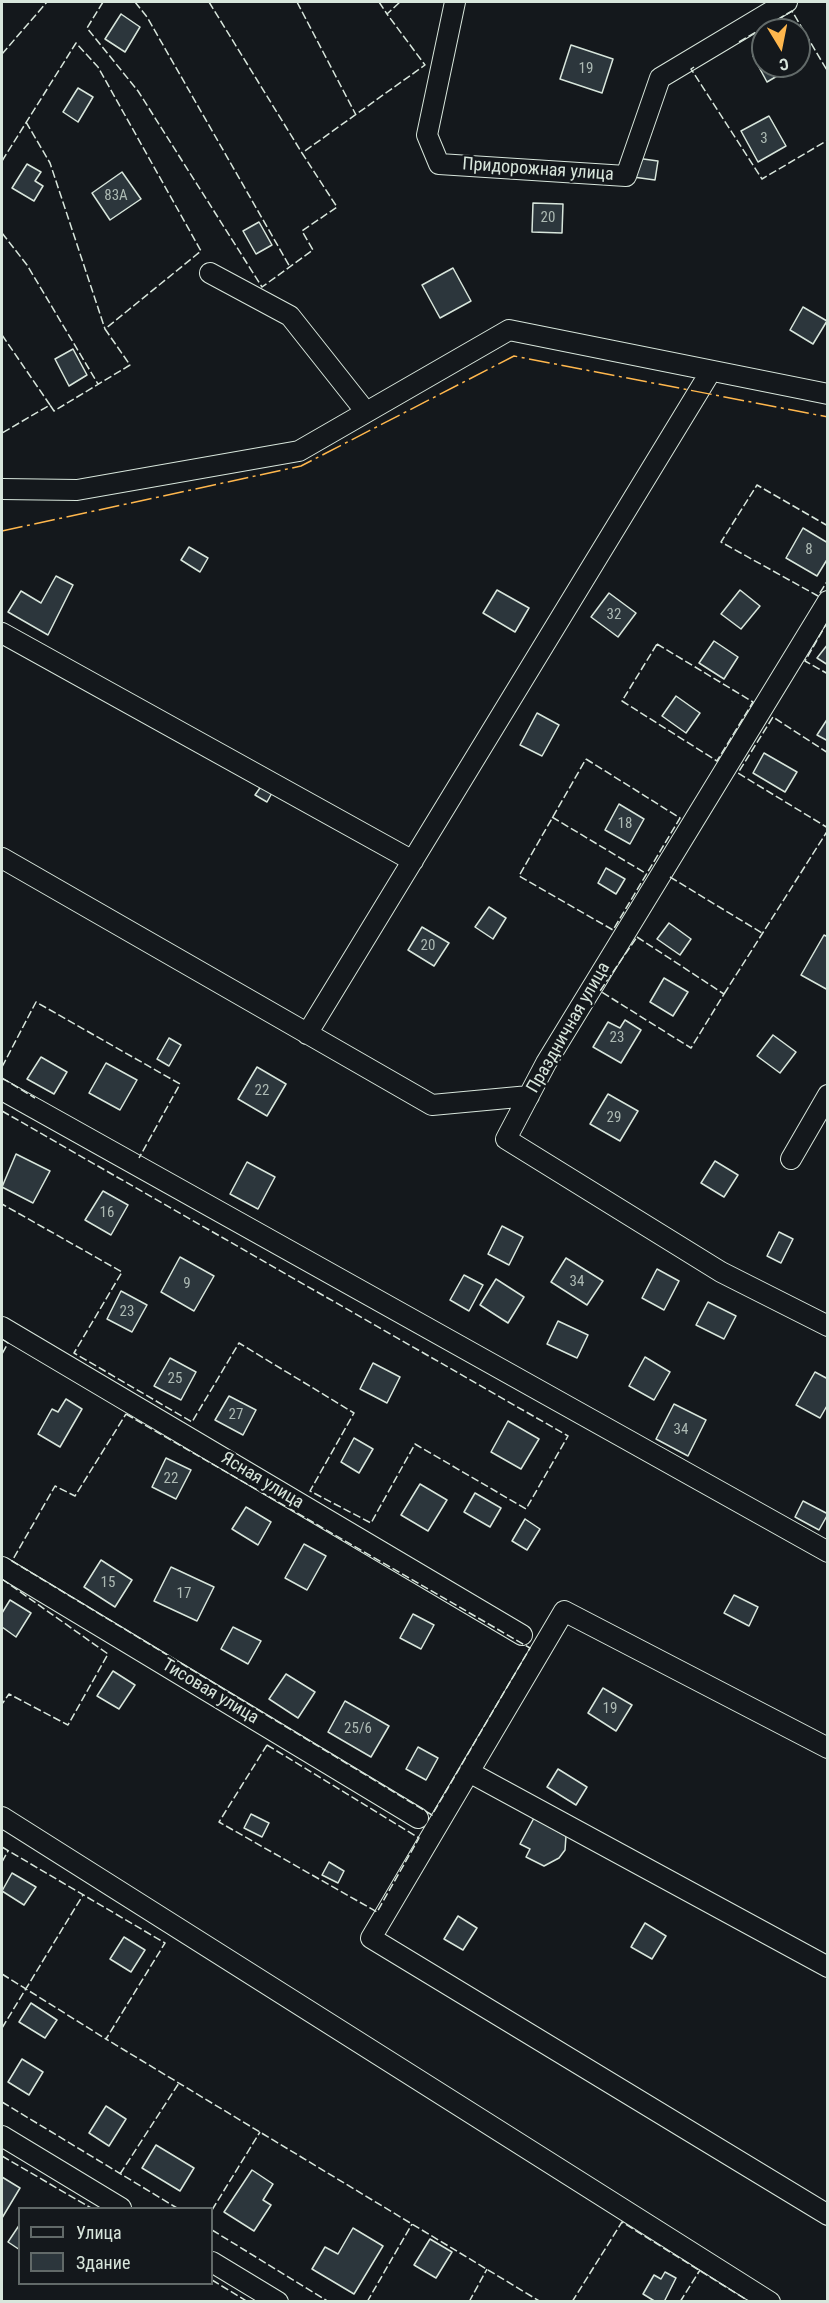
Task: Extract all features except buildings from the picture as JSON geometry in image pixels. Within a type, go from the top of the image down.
[{"type":"street","name":"Придорожная улица","points":[[455,2],[427,135],[439,164],[626,176],[660,78],[787,2]]},
{"type":"street","points":[[210,273],[290,316],[366,412]]},
{"type":"street","points":[[2,489],[77,490],[299,451],[508,330],[828,394]]},
{"type":"street","points":[[307,1034],[711,371]]},
{"type":"street","name":"Праздничная улица","points":[[828,602],[546,1063],[506,1139],[721,1272],[828,1326]]},
{"type":"street","points":[[2,633],[413,861]]},
{"type":"street","points":[[2,858],[432,1105],[529,1096]]},
{"type":"street","points":[[2,1090],[828,1552]]},
{"type":"street","points":[[791,1159],[828,1095]]},
{"type":"street","name":"Ясная улица","points":[[2,1327],[522,1635]]},
{"type":"street","name":"Тисовая улица","points":[[2,1567],[418,1818]]},
{"type":"street","points":[[828,1748],[564,1611],[370,1938],[828,2215]]},
{"type":"street","points":[[469,1772],[828,1967]]},
{"type":"street","points":[[2,1817],[770,2301]]},
{"type":"street","points":[[2,2136],[119,2207]]},
{"type":"street","points":[[213,2263],[278,2301]]},
{"type":"fence","points":[[2,54],[47,2]]},
{"type":"fence","points":[[103,2],[87,28],[138,91],[262,287],[313,250],[302,231],[337,207],[302,153],[425,65],[387,14],[400,2]]},
{"type":"fence","points":[[135,2],[147,17],[290,267]]},
{"type":"fence","points":[[209,2],[302,153]]},
{"type":"fence","points":[[297,2],[356,115]]},
{"type":"fence","points":[[379,2],[387,14]]},
{"type":"fence","points":[[739,42],[792,11],[828,72]]},
{"type":"fence","points":[[2,161],[76,43],[98,67],[201,251],[105,329],[130,365],[54,411],[50,405],[2,433]]},
{"type":"fence","points":[[694,67],[691,69],[762,179],[828,140]]},
{"type":"fence","points":[[26,122],[50,163],[105,329]]},
{"type":"fence","points":[[2,233],[27,265],[98,384]]},
{"type":"fence","points":[[2,335],[50,405]]},
{"type":"fence","points":[[828,526],[757,485],[721,542],[818,596],[828,580]]},
{"type":"fence","points":[[828,621],[805,661],[828,674]]},
{"type":"fence","points":[[657,644],[753,702],[717,761],[622,701],[657,644]]},
{"type":"fence","points":[[828,753],[773,717],[738,773],[828,828]]},
{"type":"fence","points":[[586,759],[680,818],[613,930],[519,876],[586,759]]},
{"type":"fence","points":[[552,817],[647,874]]},
{"type":"fence","points":[[724,994],[828,830]]},
{"type":"fence","points":[[670,877],[762,933]]},
{"type":"fence","points":[[637,937],[724,994],[691,1048],[600,991],[637,937]]},
{"type":"fence","points":[[2,1067],[36,1002],[180,1084],[139,1158]]},
{"type":"fence","points":[[2,1078],[35,1098]]},
{"type":"fence","points":[[2,1111],[568,1436],[526,1509],[415,1444],[371,1523],[310,1491],[354,1413],[239,1343],[192,1422],[74,1353],[122,1272],[2,1204]]},
{"type":"fence","points":[[2,1339],[8,1343],[2,1354]]},
{"type":"fence","points":[[126,1414],[530,1648],[432,1815],[12,1561],[55,1486],[75,1496],[126,1414]]},
{"type":"fence","points":[[2,1579],[108,1654],[68,1725],[9,1694],[2,1704]]},
{"type":"fence","points":[[267,1745],[419,1838],[377,1912],[219,1822],[267,1745]]},
{"type":"fence","points":[[2,1847],[165,1943],[106,2039],[541,2302]]},
{"type":"fence","points":[[2,1862],[8,1851]]},
{"type":"fence","points":[[2,2028],[83,1895]]},
{"type":"fence","points":[[2,1974],[106,2039]]},
{"type":"fence","points":[[120,2174],[179,2083]]},
{"type":"fence","points":[[2,2102],[175,2207]]},
{"type":"fence","points":[[213,2208],[260,2132]]},
{"type":"fence","points":[[2,2156],[89,2207]]},
{"type":"fence","points":[[572,2302],[622,2222],[750,2302]]},
{"type":"fence","points":[[367,2302],[412,2224]]},
{"type":"fence","points":[[213,2231],[329,2302]]},
{"type":"fence","points":[[469,2302],[487,2269]]},
{"type":"fence","points":[[680,2302],[700,2270]]},
{"type":"fence","points":[[213,2281],[248,2302]]},
{"type":"power","points":[[2,531],[301,466],[514,356],[828,417]]}]
